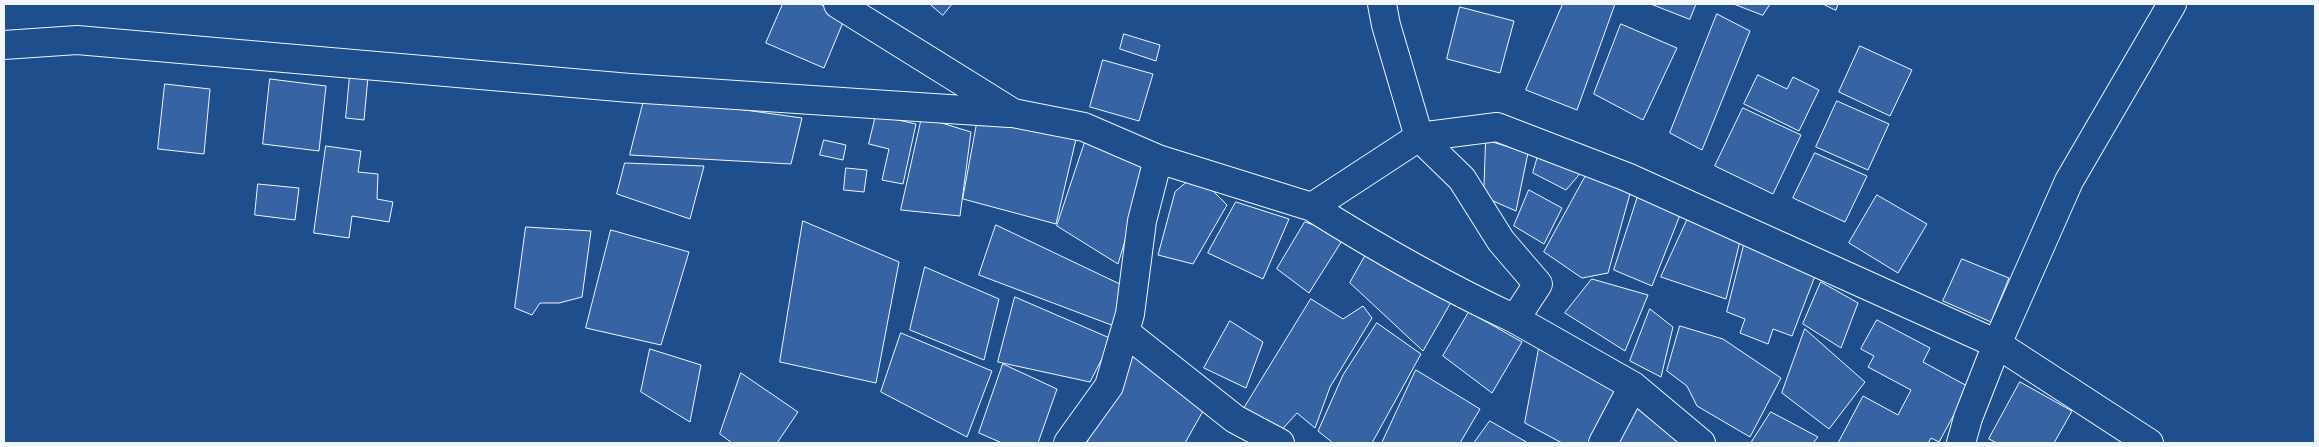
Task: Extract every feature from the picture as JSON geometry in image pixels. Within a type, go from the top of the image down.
[{"type":"street","points":[[838,4],[1013,113]]},
{"type":"street","points":[[1382,4],[1386,25],[1418,137],[1462,179],[1501,241],[1538,284],[1515,319]]},
{"type":"street","points":[[1961,443],[1968,418],[1997,344],[2069,181],[2172,4]]},
{"type":"street","points":[[4,45],[77,40],[620,87],[1013,113],[1084,127],[1094,133],[1158,159],[1312,206],[1353,233],[1455,291],[1515,319],[1633,386],[1701,443]]},
{"type":"street","points":[[1312,206],[1418,137],[1497,126],[1627,177],[1997,344],[2149,443]]},
{"type":"street","points":[[1068,443],[1109,386],[1130,314],[1142,221],[1158,159]]},
{"type":"street","points":[[1125,332],[1235,419],[1280,443]]},
{"type":"street","points":[[1604,443],[1633,386]]},
{"type":"building","points":[[783,4],[819,4],[846,15],[824,68],[766,43]]},
{"type":"building","points":[[930,4],[952,4],[943,15]]},
{"type":"building","points":[[1563,4],[1615,4],[1577,110],[1526,90]]},
{"type":"building","points":[[1651,4],[1696,4],[1690,19]]},
{"type":"building","points":[[1734,4],[1770,4],[1763,15]]},
{"type":"building","points":[[1823,4],[1838,4],[1836,10]]},
{"type":"building","points":[[1460,7],[1514,21],[1500,73],[1447,59]]},
{"type":"building","points":[[1717,14],[1750,31],[1702,150],[1670,133]]},
{"type":"building","points":[[1621,24],[1677,48],[1643,120],[1594,94]]},
{"type":"building","points":[[1124,34],[1160,45],[1156,61],[1120,49]]},
{"type":"building","points":[[1860,46],[1912,70],[1890,116],[1839,92]]},
{"type":"building","points":[[1103,60],[1153,74],[1139,121],[1090,107]]},
{"type":"building","points":[[350,75],[368,77],[364,120],[346,118]]},
{"type":"building","points":[[1758,75],[1787,89],[1793,77],[1819,90],[1799,131],[1744,104]]},
{"type":"building","points":[[270,79],[326,86],[319,151],[263,144]]},
{"type":"building","points":[[165,84],[210,89],[204,154],[158,149]]},
{"type":"building","points":[[645,96],[802,118],[791,164],[630,155]]},
{"type":"building","points":[[1837,101],[1889,124],[1868,170],[1816,147]]},
{"type":"building","points":[[1743,108],[1801,135],[1773,194],[1715,166]]},
{"type":"building","points":[[876,115],[916,124],[903,184],[882,180],[889,149],[869,144]]},
{"type":"building","points":[[922,117],[971,132],[960,216],[901,210]]},
{"type":"building","points":[[978,118],[1076,139],[1056,224],[963,199]]},
{"type":"building","points":[[824,140],[846,145],[843,160],[820,155]]},
{"type":"building","points":[[1486,140],[1528,153],[1516,211],[1484,197]]},
{"type":"building","points":[[1085,142],[1148,164],[1118,264],[1057,226]]},
{"type":"building","points":[[326,146],[361,151],[358,172],[378,174],[377,199],[393,202],[389,222],[352,216],[349,238],[314,233]]},
{"type":"building","points":[[1540,149],[1584,169],[1566,190],[1533,173]]},
{"type":"building","points":[[1815,153],[1867,176],[1845,222],[1793,198]]},
{"type":"building","points":[[625,163],[704,166],[690,219],[617,194]]},
{"type":"building","points":[[846,168],[867,170],[864,192],[844,190]]},
{"type":"building","points":[[1590,168],[1631,190],[1608,273],[1582,278],[1544,252]]},
{"type":"building","points":[[1187,182],[1209,187],[1227,205],[1193,264],[1158,255],[1175,192]]},
{"type":"building","points":[[258,184],[299,188],[295,220],[255,215]]},
{"type":"building","points":[[1529,190],[1562,208],[1544,244],[1514,226]]},
{"type":"building","points":[[1640,190],[1682,210],[1652,286],[1614,270]]},
{"type":"building","points":[[1877,195],[1927,224],[1898,273],[1849,243]]},
{"type":"building","points":[[1236,202],[1289,219],[1263,279],[1208,253]]},
{"type":"building","points":[[1689,216],[1740,241],[1726,299],[1661,277]]},
{"type":"building","points":[[803,221],[899,262],[876,383],[780,362]]},
{"type":"building","points":[[1305,222],[1345,236],[1309,293],[1277,269]]},
{"type":"building","points":[[996,225],[1124,286],[1114,326],[979,275]]},
{"type":"building","points":[[526,227],[591,231],[582,297],[559,303],[540,303],[532,315],[515,308]]},
{"type":"building","points":[[611,230],[689,252],[661,345],[586,328]]},
{"type":"building","points":[[1746,237],[1815,276],[1792,336],[1773,329],[1768,344],[1740,333],[1745,319],[1727,312]]},
{"type":"building","points":[[1369,249],[1454,297],[1423,351],[1350,283]]},
{"type":"building","points":[[1962,259],[2009,278],[1991,322],[1943,301]]},
{"type":"building","points":[[925,267],[999,299],[984,360],[910,330]]},
{"type":"building","points":[[1592,279],[1648,295],[1625,351],[1565,313]]},
{"type":"building","points":[[1821,282],[1858,303],[1841,348],[1803,324]]},
{"type":"building","points":[[1015,297],[1112,339],[1090,382],[998,362]]},
{"type":"building","points":[[1311,299],[1343,319],[1363,306],[1372,318],[1330,387],[1315,428],[1297,413],[1278,434],[1243,410]]},
{"type":"building","points":[[1650,309],[1673,327],[1661,377],[1630,361]]},
{"type":"building","points":[[1469,312],[1522,342],[1492,393],[1443,356]]},
{"type":"building","points":[[1877,320],[1930,348],[1923,362],[1969,387],[1939,442],[1931,438],[1928,443],[1838,443],[1863,396],[1898,415],[1911,390],[1868,367],[1874,356],[1861,349]]},
{"type":"building","points":[[1230,321],[1263,342],[1246,388],[1204,368]]},
{"type":"building","points":[[1377,323],[1421,354],[1372,443],[1333,443],[1318,431],[1343,375]]},
{"type":"building","points":[[1680,326],[1723,339],[1781,378],[1750,437],[1697,406],[1687,386],[1667,371]]},
{"type":"building","points":[[1805,329],[1865,382],[1829,429],[1782,393]]},
{"type":"building","points":[[901,333],[992,371],[967,437],[881,392]]},
{"type":"building","points":[[1539,348],[1620,388],[1588,443],[1562,443],[1525,423]]},
{"type":"building","points":[[650,349],[701,365],[690,422],[641,392]]},
{"type":"building","points":[[1136,351],[1203,411],[1185,443],[1087,443]]},
{"type":"building","points":[[1003,364],[1057,389],[1038,443],[1002,443],[979,433]]},
{"type":"building","points":[[1416,370],[1480,409],[1460,443],[1382,443]]},
{"type":"building","points":[[741,373],[798,412],[777,443],[732,443],[720,434]]},
{"type":"building","points":[[2020,382],[2072,411],[2054,443],[1997,443],[1989,439]]},
{"type":"building","points":[[1633,396],[1686,443],[1611,443]]},
{"type":"building","points":[[1771,412],[1818,437],[1813,443],[1751,443]]},
{"type":"building","points":[[1490,421],[1528,443],[1474,443]]}]
